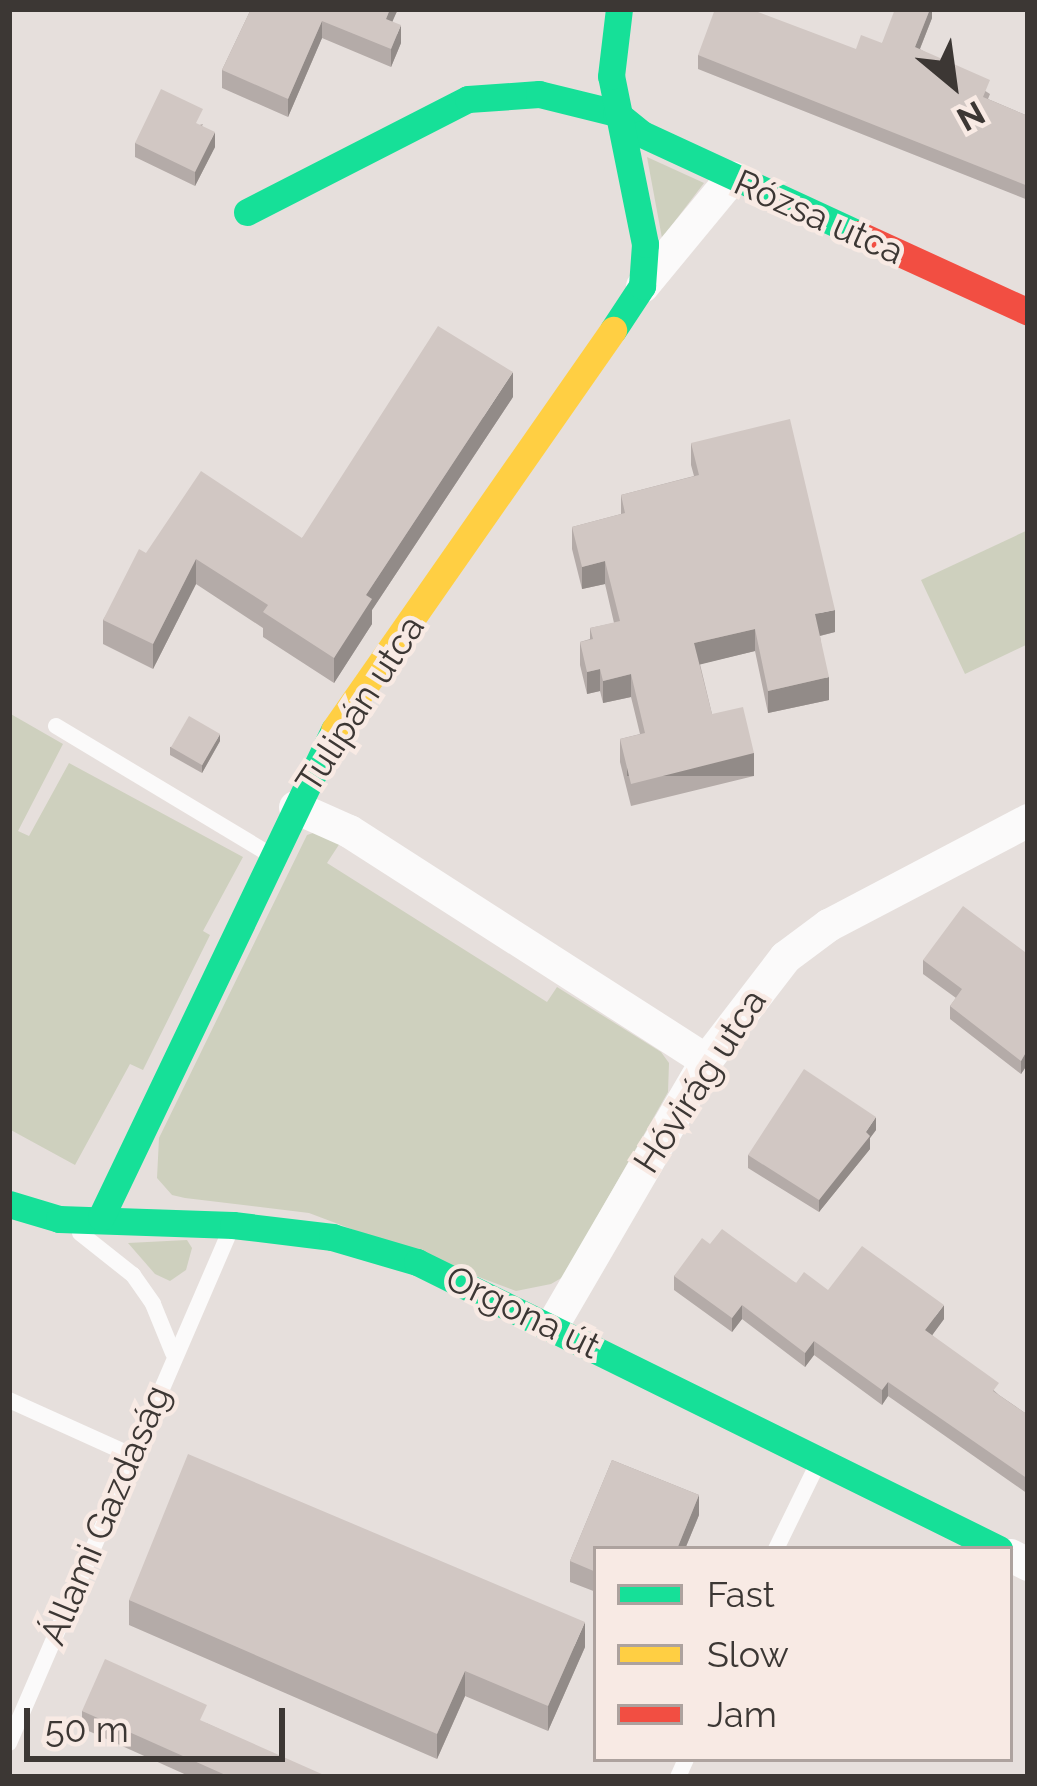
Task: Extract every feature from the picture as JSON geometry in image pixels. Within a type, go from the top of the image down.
[{"type":"street","points":[[619,9],[611,76],[643,228],[641,286]]},
{"type":"street","points":[[248,212],[468,99],[539,94],[616,112]]},
{"type":"street","name":"Rózsa utca","points":[[616,112],[642,134],[1028,311]]},
{"type":"street","name":"Tulipán utca","points":[[101,1217],[333,732],[567,401],[641,286],[732,177]]},
{"type":"street","points":[[295,806],[349,831],[706,1060]]},
{"type":"street","name":"Hóvirág utca","points":[[552,1325],[706,1060],[785,957],[829,925],[1026,823]]},
{"type":"street","name":"Orgona út","points":[[9,1204],[59,1219],[233,1225],[332,1237],[418,1262],[993,1546]]},
{"type":"lane","points":[[56,726],[273,856]]},
{"type":"lane","points":[[59,1219],[133,1275],[154,1304],[173,1353]]},
{"type":"lane","name":"Állami Gazdaság","points":[[9,1743],[173,1353],[233,1225]]},
{"type":"lane","points":[[9,1400],[131,1455]]},
{"type":"lane","points":[[777,1546],[820,1459]]},
{"type":"green space","points":[[647,157],[704,183],[662,238]]},
{"type":"green space","points":[[1028,530],[1028,644],[965,674],[921,580]]},
{"type":"green space","points":[[9,713],[63,744],[18,831],[29,836],[69,763],[243,857],[203,931],[210,935],[143,1070],[130,1064],[75,1165],[9,1129]]},
{"type":"green space","points":[[316,832],[340,843],[327,863],[547,1002],[557,987],[661,1052],[669,1063],[668,1092],[563,1277],[551,1284],[516,1291],[309,1213],[185,1198],[172,1195],[157,1178],[159,1138],[307,835]]},
{"type":"green space","points":[[187,1240],[192,1248],[186,1270],[170,1281],[155,1274],[128,1243]]},
{"type":"building","points":[[251,9],[390,9],[386,19],[401,25],[391,49],[322,21],[288,99],[222,70]]},
{"type":"building","points":[[715,9],[750,9],[856,49],[861,35],[882,43],[895,9],[930,9],[915,47],[990,80],[983,97],[1028,116],[1028,186],[698,55]]},
{"type":"building","points":[[161,89],[203,109],[196,123],[215,132],[195,172],[135,143]]},
{"type":"building","points":[[438,326],[513,372],[366,595],[372,599],[334,658],[263,612],[268,605],[196,559],[153,644],[103,620],[139,549],[146,553],[201,471],[302,538]]},
{"type":"building","points":[[790,419],[835,610],[815,614],[829,677],[768,691],[755,629],[694,643],[712,714],[743,707],[754,753],[631,784],[620,739],[645,733],[631,674],[603,681],[600,669],[587,672],[580,642],[593,639],[590,628],[620,621],[605,561],[582,567],[572,527],[625,513],[621,495],[699,475],[691,443]]},
{"type":"building","points":[[189,716],[220,734],[202,765],[171,747]]},
{"type":"building","points":[[963,906],[1025,952],[1028,948],[1028,1056],[1021,1061],[950,1006],[962,989],[923,960]]},
{"type":"building","points":[[804,1069],[876,1117],[866,1132],[870,1136],[819,1200],[748,1155]]},
{"type":"building","points":[[722,1229],[796,1283],[804,1272],[828,1290],[862,1246],[944,1305],[925,1330],[999,1383],[993,1391],[1028,1415],[1028,1479],[888,1382],[882,1390],[814,1341],[805,1353],[742,1305],[732,1318],[674,1276],[702,1238],[710,1244]]},
{"type":"building","points":[[188,1454],[585,1622],[548,1706],[465,1671],[437,1734],[129,1600]]},
{"type":"building","points":[[612,1460],[699,1495],[678,1546],[593,1546],[593,1571],[570,1561]]},
{"type":"building","points":[[105,1659],[207,1705],[200,1720],[323,1777],[230,1777],[82,1711]]},
{"type":"traffic: fast","points":[[613,330],[642,286],[645,244],[611,76],[619,9]]},
{"type":"traffic: fast","points":[[247,212],[468,99],[539,94],[616,113],[642,134],[858,234]]},
{"type":"traffic: fast","points":[[101,1217],[334,730]]},
{"type":"traffic: fast","points":[[9,1204],[59,1219],[233,1225],[332,1237],[417,1262],[993,1546]]},
{"type":"traffic: slow","points":[[334,730],[613,330]]},
{"type":"traffic: jam","points":[[858,234],[1028,312]]}]
